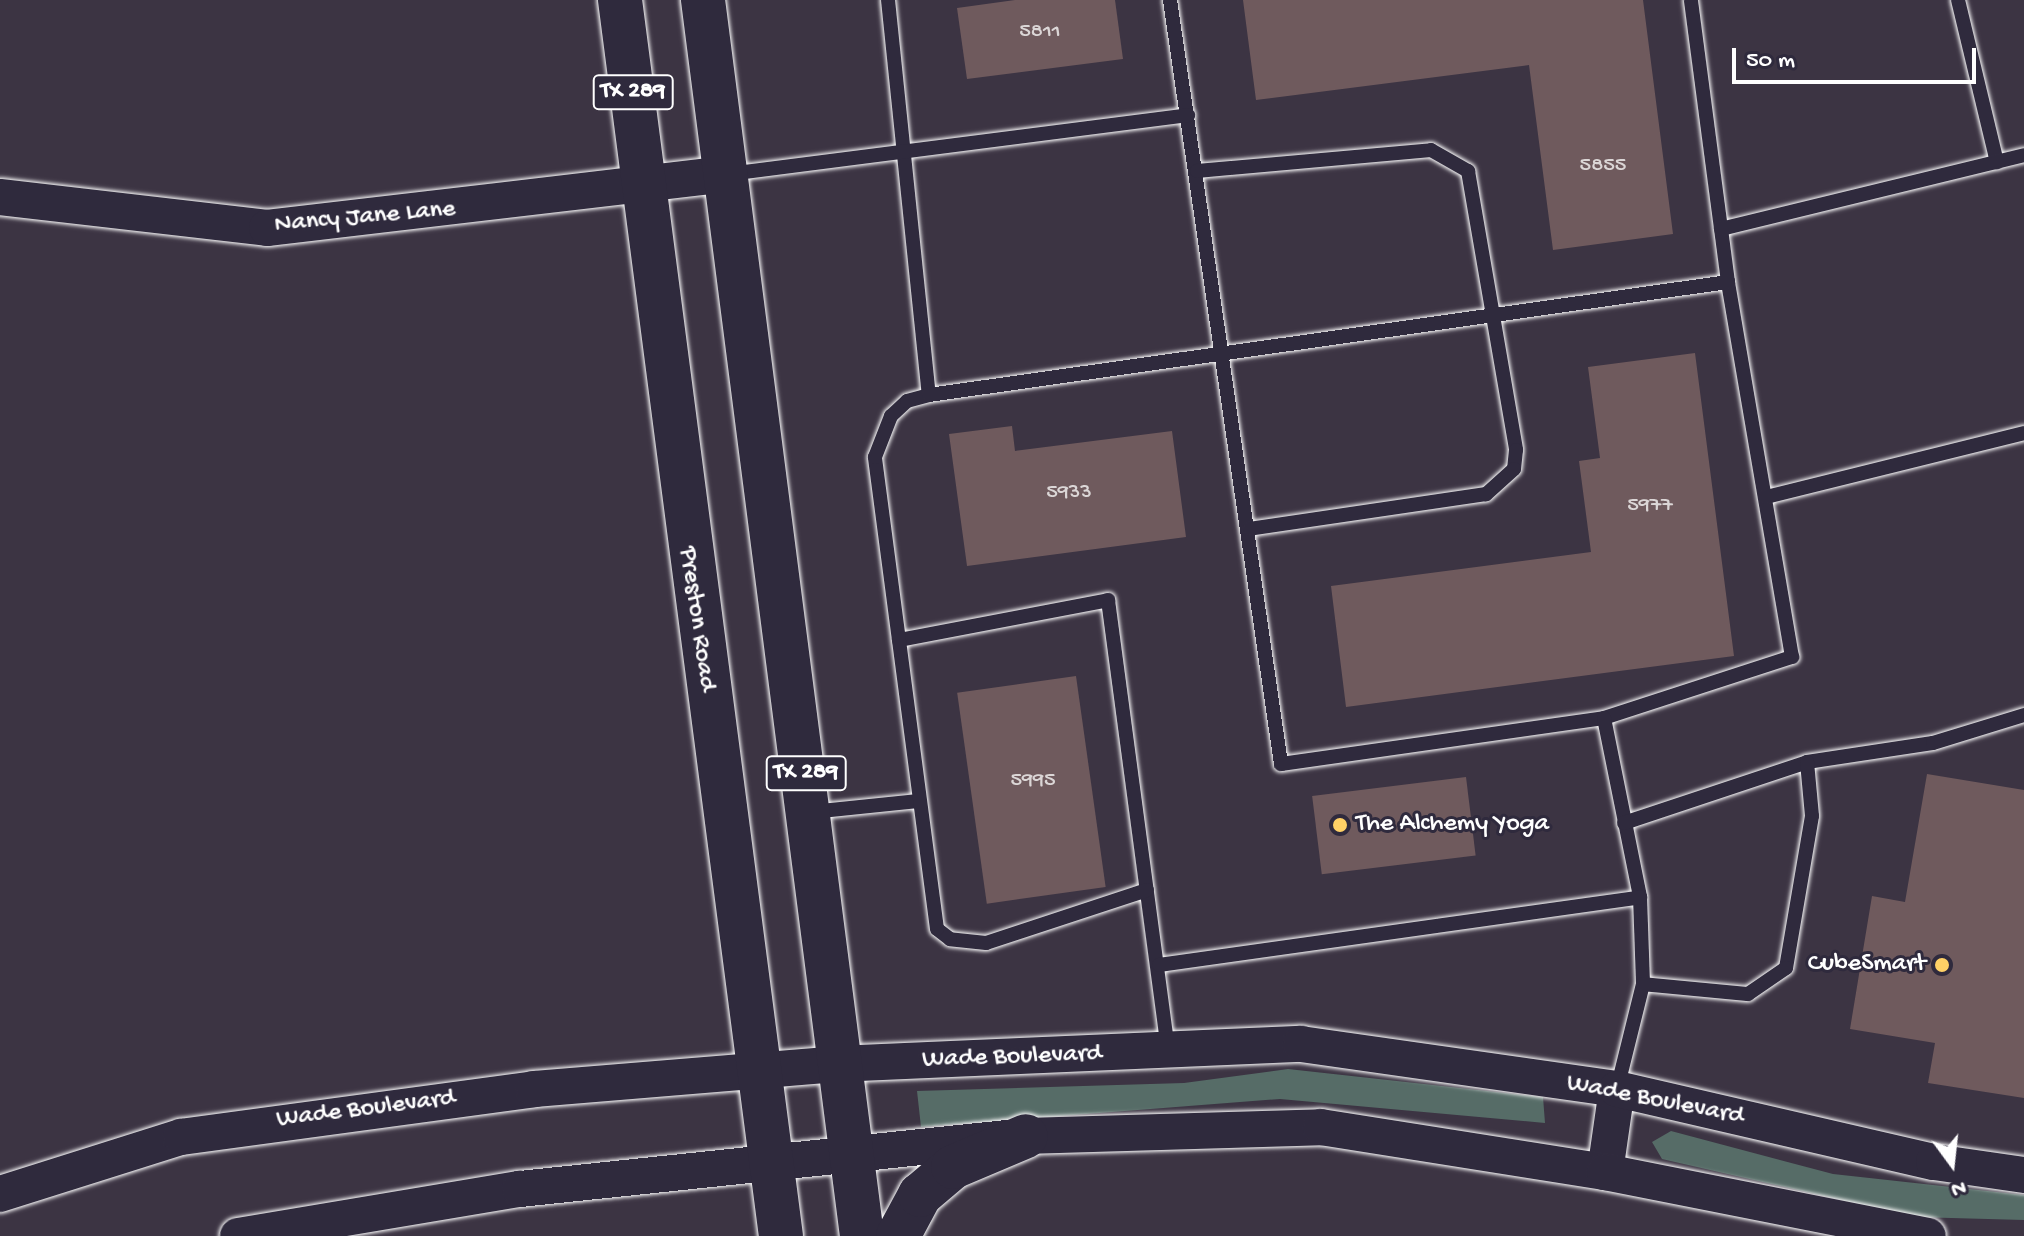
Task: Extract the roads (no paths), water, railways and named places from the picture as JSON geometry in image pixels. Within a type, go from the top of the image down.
[{"type":"main road","name":"Preston Road","points":[[620,0],[755,1070],[772,1163],[781,1236]]},
{"type":"main road","name":"TX 289","points":[[703,0],[729,174],[811,812],[837,1064],[862,1236]]},
{"type":"main road","points":[[898,1236],[920,1195],[953,1167],[1026,1136]]},
{"type":"street","name":"Nancy Jane Lane","points":[[0,197],[267,228],[729,174]]},
{"type":"street","name":"Wade Boulevard","points":[[0,1194],[181,1137],[309,1116],[837,1064],[1168,1053],[1301,1044],[1617,1089],[1934,1162],[2024,1175]]},
{"type":"street","points":[[1605,1172],[1617,1089]]},
{"type":"street","points":[[238,1236],[520,1189],[1026,1136],[1321,1127],[1605,1172],[1928,1236]]},
{"type":"lane","points":[[888,0],[929,395]]},
{"type":"lane","points":[[1170,0],[1250,529],[1281,764],[1604,718],[1792,657],[1728,282],[1691,0]]},
{"type":"lane","points":[[1958,0],[1997,162]]},
{"type":"lane","points":[[729,174],[1188,115]]},
{"type":"lane","points":[[1197,171],[1407,151],[1453,158],[1475,184],[1516,450],[1504,482],[1486,494],[1250,529]]},
{"type":"lane","points":[[1721,229],[2024,155]]},
{"type":"lane","points":[[1147,890],[986,943],[950,939],[931,914],[875,457],[891,416],[907,401],[929,395],[1728,282]]},
{"type":"lane","points":[[1766,497],[2024,433]]},
{"type":"lane","points":[[899,640],[1108,600],[1159,965],[1168,1053]]},
{"type":"lane","points":[[1624,823],[1807,762],[1933,743],[2024,715]]},
{"type":"lane","points":[[1604,718],[1640,897],[1643,984],[1617,1089]]},
{"type":"lane","points":[[1643,984],[1748,994],[1786,968],[1812,816],[1807,762]]},
{"type":"lane","points":[[811,812],[918,801]]},
{"type":"lane","points":[[1159,965],[1640,897]]},
{"type":"place","name":"The Alchemy Yoga","points":[[1340,825]]},
{"type":"place","name":"CubeSmart","points":[[1942,965]]}]
